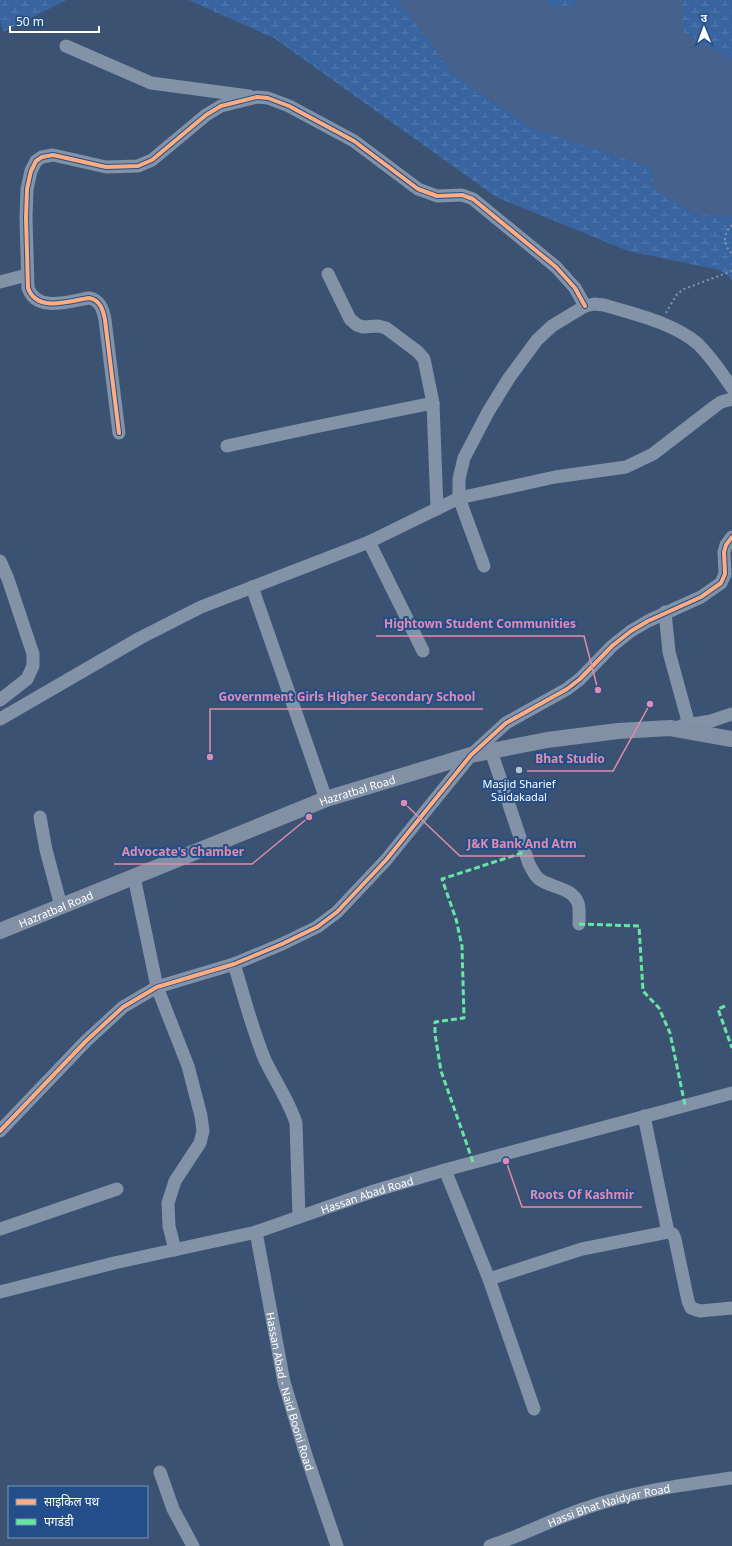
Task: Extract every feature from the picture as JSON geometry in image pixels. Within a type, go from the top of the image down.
[{"type":"main road","name":"Hazratbal Road","points":[[0,931],[326,799],[471,755],[547,740],[618,731],[670,728],[732,739]]},
{"type":"street","points":[[66,46],[151,83],[268,98],[289,106],[354,141],[418,189],[437,196],[462,195],[473,199],[556,267],[575,288],[586,306]]},
{"type":"street","points":[[119,433],[105,320],[100,304],[95,299],[89,298],[48,304],[40,303],[32,298],[30,294],[27,275],[26,218],[27,189],[31,171],[36,161],[53,155],[106,167],[138,166],[152,160],[206,115],[221,106],[257,97]]},
{"type":"street","points":[[328,274],[350,319],[354,323],[363,327],[378,326],[386,328],[412,346],[422,355],[432,403],[437,508]]},
{"type":"street","points":[[0,282],[27,275]]},
{"type":"street","points":[[484,566],[459,498],[459,479],[464,458],[488,412],[509,378],[537,340],[552,326],[586,306],[594,304],[604,305],[663,324],[676,329],[698,344],[715,363],[732,388]]},
{"type":"street","points":[[0,719],[140,638],[201,607],[369,542],[459,498],[555,477],[626,467],[653,454],[695,420],[732,398]]},
{"type":"street","points":[[227,446],[432,403]]},
{"type":"street","points":[[0,1131],[86,1040],[123,1007],[157,986],[234,964],[310,930],[337,912],[386,860],[471,755],[506,723],[567,689],[580,679],[612,646],[631,631],[665,612],[701,597],[715,588],[724,578],[728,559],[726,545],[732,537]]},
{"type":"street","points":[[369,542],[424,651]]},
{"type":"street","points":[[0,561],[8,579],[33,654],[34,666],[27,679],[0,700]]},
{"type":"street","points":[[252,588],[326,799]]},
{"type":"street","points":[[665,612],[670,652],[689,725]]},
{"type":"street","points":[[670,728],[711,721],[732,714]]},
{"type":"street","points":[[491,751],[529,864],[538,878],[548,885],[566,890],[576,899],[579,906],[579,924]]},
{"type":"street","points":[[40,817],[46,850],[61,906]]},
{"type":"street","points":[[134,877],[157,986],[188,1066],[201,1116],[202,1131],[200,1143],[175,1181],[168,1203],[169,1226],[175,1250]]},
{"type":"street","points":[[234,964],[255,1032],[265,1058],[276,1083],[293,1113],[296,1123],[299,1217]]},
{"type":"street","name":"Hassan Abad Road","points":[[0,1292],[114,1263],[256,1232],[374,1191],[445,1170],[732,1093]]},
{"type":"street","points":[[644,1116],[668,1232]]},
{"type":"street","points":[[445,1170],[489,1279],[534,1409]]},
{"type":"street","points":[[0,1229],[117,1189]]},
{"type":"street","name":"Hassan Abad - Naid Booni Road","points":[[256,1232],[284,1382],[306,1455],[337,1546]]},
{"type":"street","points":[[489,1279],[582,1249],[668,1232],[673,1234],[675,1238],[688,1301],[691,1308],[700,1311],[732,1308]]},
{"type":"street","points":[[160,1472],[173,1509],[193,1546]]},
{"type":"street","name":"Hassi Bhat Naidyar Road","points":[[490,1546],[514,1538],[585,1508],[619,1497],[670,1487],[732,1478]]},
{"type":"path","points":[[732,225],[724,236],[724,242],[726,248],[732,254]]},
{"type":"path","points":[[663,324],[667,311],[677,294],[684,289],[732,271]]},
{"type":"green space","points":[[0,0],[67,0],[3,32],[0,20]]},
{"type":"green space","points":[[188,0],[732,0],[732,280],[720,270],[628,251],[496,197],[274,38]]},
{"type":"shaded area","points":[[398,0],[547,0],[553,8],[573,7],[578,0],[682,0],[682,31],[732,61],[732,216],[696,215],[653,188],[652,168],[531,128],[452,73]]},
{"type":"marked path","points":[[473,1162],[441,1071],[435,1034],[435,1022],[464,1018],[462,946],[456,919],[442,879],[525,852]]},
{"type":"marked path","points":[[579,924],[639,926],[643,991],[659,1008],[670,1033],[685,1105]]},
{"type":"marked path","points":[[725,1006],[718,1009],[732,1048]]},
{"type":"cycle path","points":[[119,433],[105,320],[100,306],[96,301],[89,298],[63,303],[46,303],[39,301],[32,296],[28,288],[26,218],[27,189],[31,171],[36,161],[42,157],[53,155],[106,167],[138,166],[152,160],[206,115],[221,106],[257,97],[268,98],[289,106],[354,141],[418,189],[437,196],[462,195],[473,199],[556,267],[575,288],[585,306]]},
{"type":"cycle path","points":[[0,1131],[86,1041],[123,1007],[157,987],[234,964],[282,944],[317,927],[337,912],[386,860],[471,755],[506,723],[567,689],[580,679],[612,646],[631,631],[648,621],[701,597],[721,583],[725,574],[724,552],[726,545],[732,537]]},
{"type":"place","name":"Hightown Student Communities","points":[[598,690]]},
{"type":"place","name":"Bhat Studio","points":[[650,704]]},
{"type":"place","name":"Government Girls Higher Secondary School","points":[[210,757]]},
{"type":"place","name":"Masjid Sharief Saidakadal","points":[[519,770]]},
{"type":"place","name":"J&K Bank And Atm","points":[[404,803]]},
{"type":"place","name":"Advocate's Chamber","points":[[309,817]]},
{"type":"place","name":"Roots Of Kashmir","points":[[506,1161]]}]
